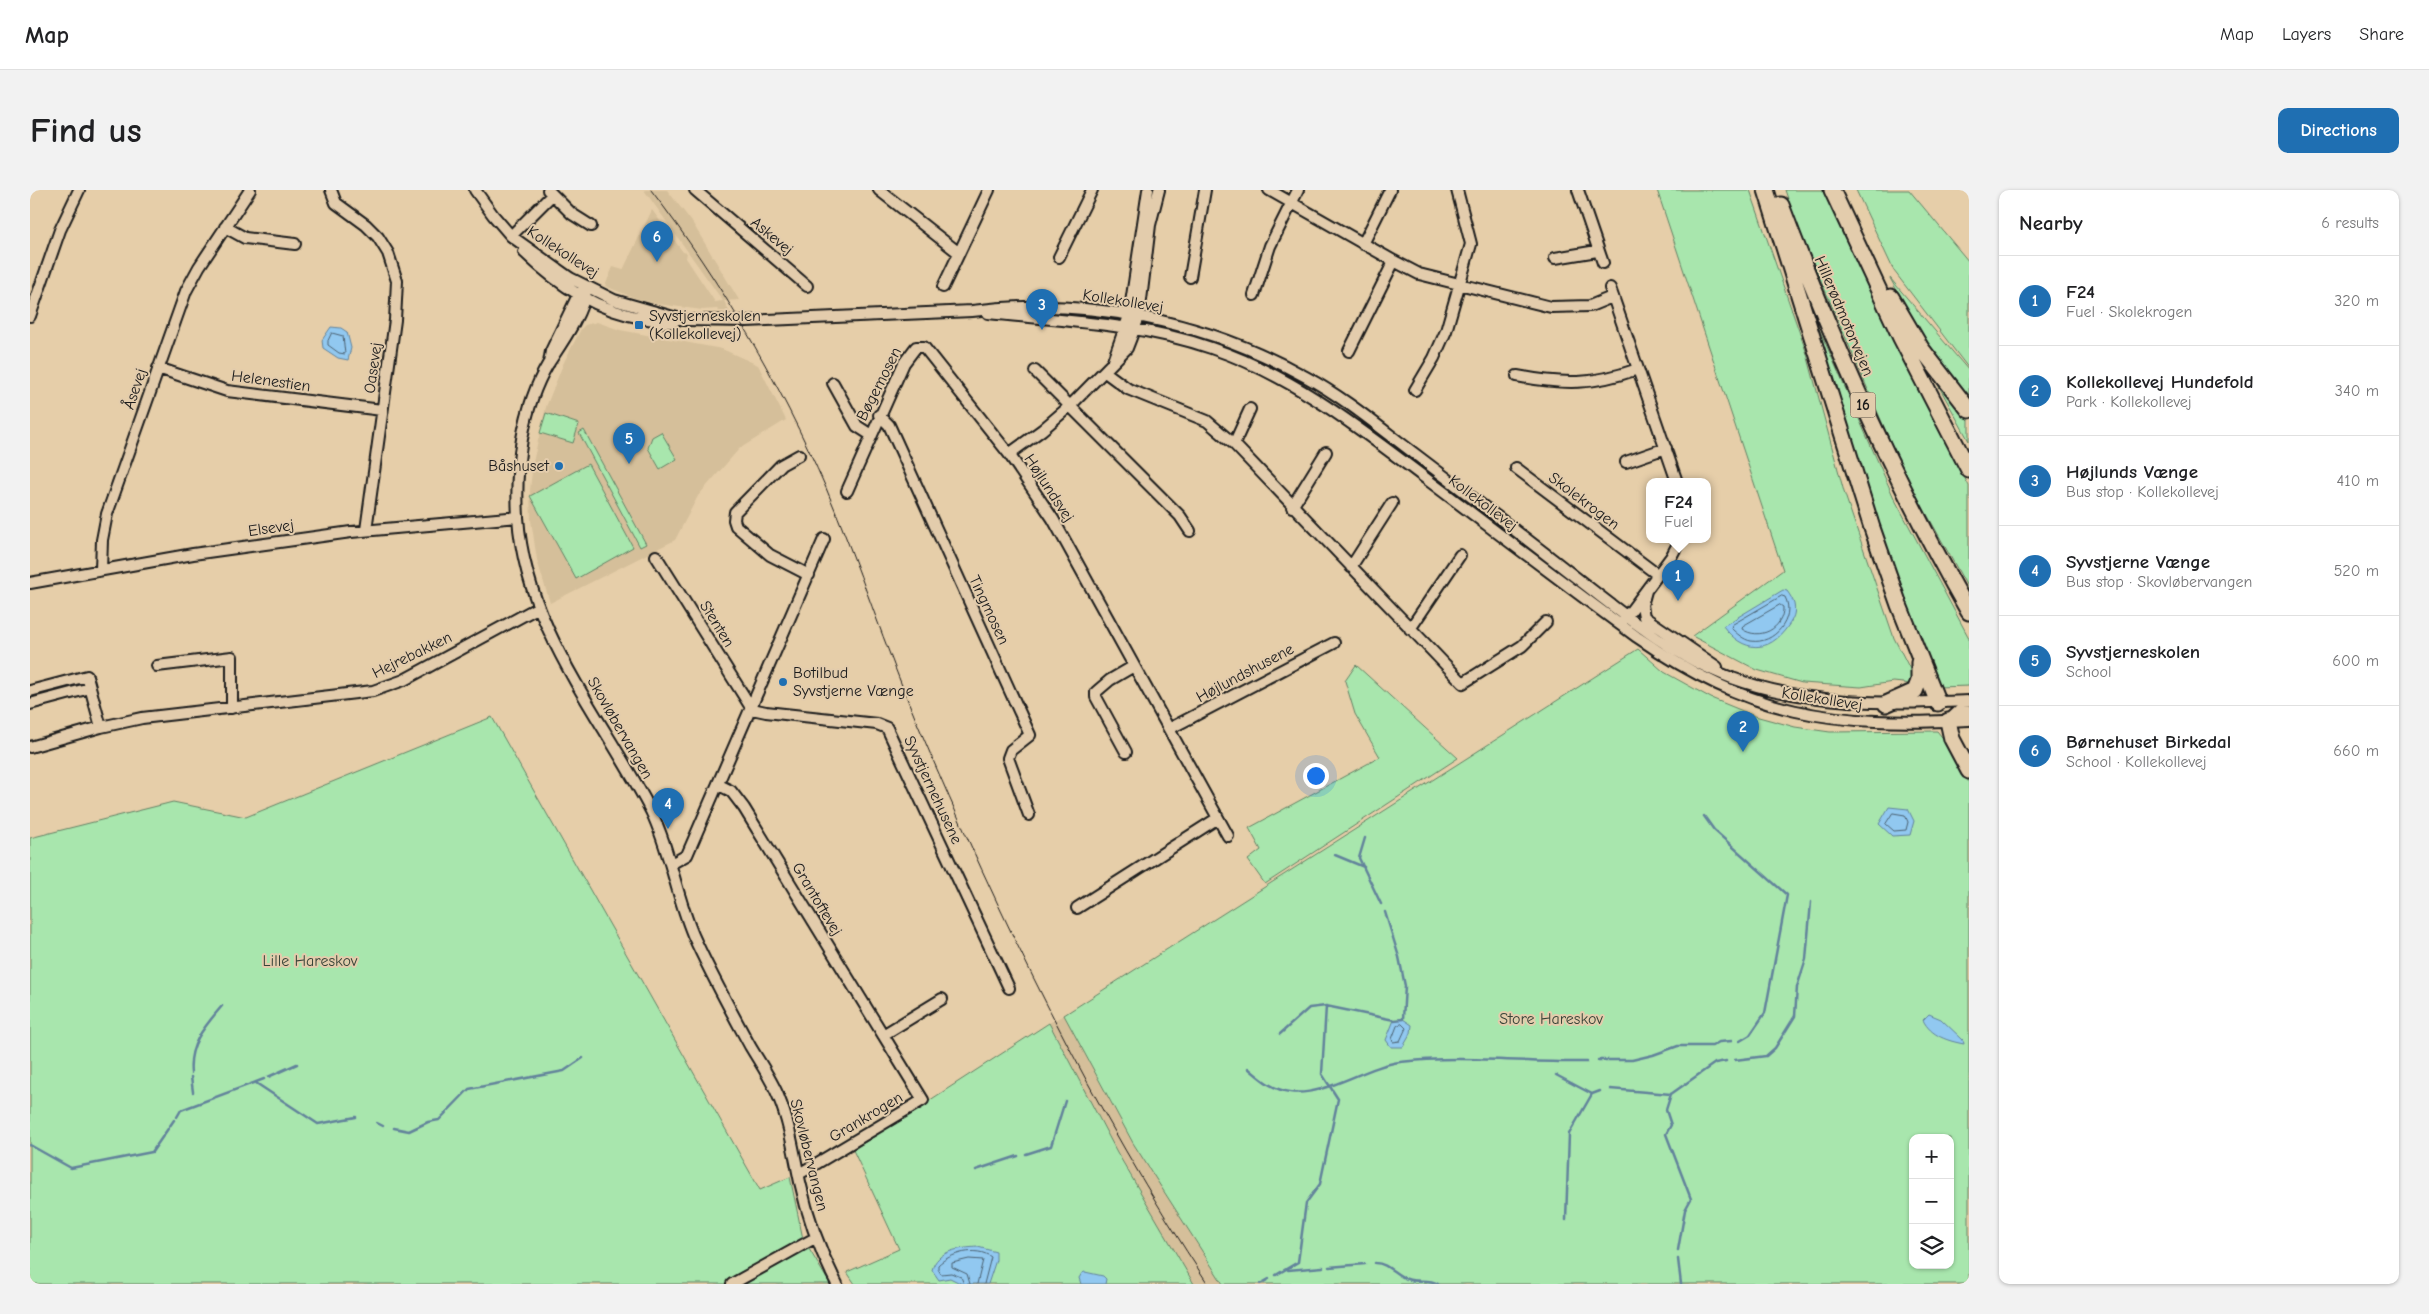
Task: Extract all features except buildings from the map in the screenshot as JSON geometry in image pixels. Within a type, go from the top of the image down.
[{"type":"highway","points":[[1766,190],[1869,519],[1918,656],[1938,703]]},
{"type":"highway","name":"Hillerødmotorvejen","points":[[1775,190],[1821,310],[1847,370],[1901,487],[1969,612]]},
{"type":"highway","points":[[1832,190],[1901,338],[1969,470]]},
{"type":"highway","points":[[1848,226],[1921,348],[1969,410]]},
{"type":"highway","points":[[1886,704],[1914,691],[1919,681],[1918,656]]},
{"type":"highway","points":[[1948,721],[1952,739],[1969,771]]},
{"type":"street","points":[[30,316],[60,230],[79,190]]},
{"type":"street","name":"Åsevej","points":[[101,570],[102,540],[107,514],[186,291],[250,190]]},
{"type":"street","name":"Oasevej","points":[[331,190],[336,203],[378,237],[388,253],[397,281],[395,320],[366,530]]},
{"type":"street","name":"Kollekollevej","points":[[475,190],[518,246],[538,266],[581,297],[611,311],[628,316],[670,323],[684,320],[747,321],[972,311],[1006,307],[1056,308],[1134,316],[1215,337],[1278,363],[1327,389],[1627,616],[1677,651],[1731,678],[1816,699],[1886,704],[1969,702]]},
{"type":"street","name":"Askevej","points":[[695,190],[807,286]]},
{"type":"street","points":[[879,190],[959,253]]},
{"type":"street","points":[[943,287],[990,190]]},
{"type":"street","points":[[1059,258],[1092,190]]},
{"type":"street","points":[[1134,316],[1148,190]]},
{"type":"street","points":[[1009,454],[1042,430],[1071,405],[1105,372],[1112,362],[1130,328],[1134,316],[1150,225],[1159,190]]},
{"type":"street","points":[[1190,277],[1206,190]]},
{"type":"street","points":[[1269,190],[1419,274],[1551,307],[1590,306],[1611,293],[1676,478]]},
{"type":"street","points":[[1254,295],[1270,246],[1298,190]]},
{"type":"street","points":[[1363,244],[1390,190]]},
{"type":"street","points":[[1415,390],[1434,358],[1446,331],[1471,244],[1457,190]]},
{"type":"street","points":[[1578,190],[1597,251],[1603,263]]},
{"type":"street","points":[[511,236],[550,193],[572,214],[591,226]]},
{"type":"street","points":[[225,227],[245,238],[295,244]]},
{"type":"street","name":"Kollekollevej","points":[[511,236],[556,269],[587,287],[635,307],[684,320]]},
{"type":"street","points":[[1555,258],[1597,251]]},
{"type":"street","points":[[1349,351],[1394,261]]},
{"type":"street","name":"Skovløbervangen","points":[[587,287],[551,351],[549,364],[534,396],[525,424],[519,469],[518,517],[526,566],[537,608],[563,658],[652,813],[671,864],[692,932],[725,1000],[779,1097],[786,1118],[815,1238],[837,1284]]},
{"type":"street","name":"Kollekollevej","points":[[972,311],[1130,328],[1211,348],[1259,367],[1304,390],[1367,434],[1658,652],[1707,680],[1758,702],[1779,709],[1839,719],[1886,722],[1969,720]]},
{"type":"street","name":"Højlundsvej","points":[[916,348],[920,346],[927,350],[1009,454],[1053,519],[1228,836]]},
{"type":"street","name":"Bøgemosen","points":[[847,491],[870,435],[904,363],[916,348]]},
{"type":"street","name":"Helenestien","points":[[158,368],[227,391],[382,410]]},
{"type":"street","points":[[1517,376],[1550,382],[1580,383],[1612,378],[1638,369]]},
{"type":"street","points":[[1035,371],[1180,516],[1190,531]]},
{"type":"street","points":[[1105,372],[1128,389],[1207,421],[1234,444],[1463,683],[1522,646],[1546,622]]},
{"type":"street","name":"Bøgemosen","points":[[833,383],[857,426],[870,435]]},
{"type":"street","points":[[1234,444],[1250,409]]},
{"type":"street","name":"Tingmosen","points":[[879,415],[889,425],[1030,735],[1011,750],[1008,758],[1029,815]]},
{"type":"street","points":[[1626,462],[1666,448]]},
{"type":"street","points":[[804,465],[798,452],[782,465],[735,512],[734,520],[736,526],[770,555],[810,576]]},
{"type":"street","points":[[1292,506],[1326,452]]},
{"type":"street","name":"Skolekrogen","points":[[1516,468],[1658,575]]},
{"type":"street","points":[[1351,567],[1392,503]]},
{"type":"street","name":"Elsevej","points":[[30,583],[193,554],[366,530],[518,517]]},
{"type":"street","points":[[671,864],[687,855],[810,576],[824,539]]},
{"type":"street","points":[[1620,625],[1671,557],[1678,543]]},
{"type":"street","points":[[1410,629],[1460,555]]},
{"type":"street","name":"Stenten","points":[[656,556],[752,709]]},
{"type":"street","points":[[1646,591],[1642,605],[1644,617],[1731,678]]},
{"type":"street","name":"Hejrebakken","points":[[30,747],[101,727],[142,718],[355,694],[388,686],[404,680],[537,608]]},
{"type":"street","name":"Højlundshusene","points":[[1170,729],[1334,643]]},
{"type":"street","points":[[157,666],[232,657],[232,708]]},
{"type":"street","points":[[1126,752],[1096,697],[1096,692],[1110,680],[1134,666]]},
{"type":"street","points":[[30,691],[87,676],[101,727]]},
{"type":"street","points":[[30,704],[90,688]]},
{"type":"street","points":[[1938,703],[1948,721],[1959,711],[1969,711]]},
{"type":"street","name":"Syvstjernehusene","points":[[752,709],[877,724],[887,728],[1009,988]]},
{"type":"street","name":"Grantoftevej","points":[[719,785],[732,791],[744,808],[922,1100]]},
{"type":"street","points":[[1077,908],[1218,818]]},
{"type":"street","points":[[883,1035],[942,998]]},
{"type":"street","name":"Grankrogen","points":[[799,1174],[922,1100]]},
{"type":"street","points":[[732,1284],[815,1238]]},
{"type":"shaded area","points":[[644,190],[667,190],[692,222],[739,300],[724,301],[729,311],[719,311],[717,309],[702,310],[658,304],[637,299],[605,286],[613,267],[623,270],[652,210],[683,252],[687,253],[686,258],[715,302],[723,301]]},
{"type":"shaded area","points":[[597,322],[620,330],[722,349],[758,365],[786,420],[739,449],[698,496],[675,540],[550,603],[537,560],[531,520],[530,490],[533,462],[546,407],[564,362],[581,329],[585,325]]},
{"type":"shaded area","points":[[1064,1015],[1133,1143],[1223,1284],[1194,1284],[1156,1220],[1082,1088],[1049,1023]]},
{"type":"green space","points":[[1657,190],[1750,190],[1807,354],[1844,492],[1894,638],[1913,675],[1913,684],[1893,682],[1861,687],[1802,683],[1757,670],[1692,636],[1783,570]]},
{"type":"green space","points":[[1785,190],[1825,190],[1844,236],[1943,438],[1969,486],[1969,590],[1903,471],[1797,225]]},
{"type":"green space","points":[[1856,190],[1909,190],[1969,262],[1969,369],[1894,271]]},
{"type":"green space","points":[[1890,278],[1969,371],[1969,397],[1926,344]]},
{"type":"green space","points":[[1813,315],[1894,498],[1969,638],[1969,686],[1937,687],[1872,528]]},
{"type":"green space","points":[[1931,372],[1969,417],[1969,441]]},
{"type":"green space","points":[[546,413],[579,424],[573,443],[540,433]]},
{"type":"green space","points":[[584,430],[646,544],[640,547],[579,433]]},
{"type":"green space","points":[[661,432],[677,459],[660,469],[648,448],[652,437]]},
{"type":"green space","points":[[588,464],[633,547],[576,579],[530,496]]},
{"type":"green space","name":"Store Hareskov","points":[[1638,649],[1664,672],[1711,698],[1755,716],[1795,727],[1830,732],[1937,731],[1951,748],[1969,783],[1969,1284],[1223,1284],[1133,1143],[1064,1015]]},
{"type":"green space","points":[[1356,665],[1458,758],[1265,884],[1248,860],[1261,850],[1249,828],[1380,757],[1355,714],[1345,681]]},
{"type":"green space","name":"Lille Hareskov","points":[[492,717],[760,1190],[790,1177],[803,1239],[830,1284],[30,1284],[30,838],[173,802],[246,817]]},
{"type":"green space","points":[[1049,1023],[1117,1152],[1194,1284],[855,1284],[847,1272],[899,1249],[853,1150]]},
{"type":"water","points":[[331,327],[341,328],[347,332],[351,348],[348,360],[338,358],[323,348],[322,340]]},
{"type":"water","points":[[1783,590],[1787,591],[1792,599],[1795,607],[1794,613],[1788,626],[1773,642],[1756,647],[1747,645],[1731,635],[1723,626]]},
{"type":"water","points":[[1889,807],[1908,809],[1914,821],[1910,835],[1892,836],[1879,824]]},
{"type":"water","points":[[1929,1014],[1941,1019],[1963,1040],[1964,1044],[1935,1034],[1926,1026],[1923,1020]]},
{"type":"water","points":[[1403,1019],[1412,1025],[1411,1033],[1403,1047],[1391,1047],[1386,1040],[1394,1020]]},
{"type":"water","points":[[978,1247],[996,1252],[996,1260],[988,1284],[962,1284],[950,1278],[939,1280],[932,1270],[939,1258],[950,1251]]},
{"type":"water","points":[[1085,1272],[1103,1276],[1106,1279],[1105,1284],[1081,1284],[1079,1278]]},
{"type":"waterway","points":[[1704,816],[1714,830],[1787,895],[1765,1013],[1750,1035],[1740,1041]]},
{"type":"waterway","points":[[1365,838],[1359,858],[1381,904]]},
{"type":"waterway","points":[[1335,855],[1364,867]]},
{"type":"waterway","points":[[1735,1060],[1766,1056],[1775,1048],[1795,1016],[1797,987],[1806,959],[1811,902]]},
{"type":"waterway","points":[[1276,1275],[1298,1262],[1306,1203],[1320,1184],[1338,1099],[1322,1074],[1326,1006],[1394,1020],[1403,1019],[1405,986],[1399,957],[1385,912]]},
{"type":"waterway","points":[[191,1073],[192,1054],[195,1045],[203,1029],[222,1006]]},
{"type":"waterway","points":[[1280,1034],[1309,1008],[1326,1006]]},
{"type":"waterway","points":[[1598,1060],[1632,1060],[1678,1046],[1712,1046],[1719,1042],[1732,1041]]},
{"type":"waterway","points":[[394,1128],[409,1131],[428,1122],[439,1120],[469,1089],[564,1071],[583,1058]]},
{"type":"waterway","points":[[1248,1068],[1278,1089],[1290,1092],[1303,1092],[1331,1086],[1373,1069],[1400,1062],[1447,1059],[1587,1062]]},
{"type":"waterway","points":[[1610,1089],[1671,1094],[1715,1063],[1726,1061]]},
{"type":"waterway","points":[[268,1077],[297,1064]]},
{"type":"waterway","points":[[1556,1075],[1592,1094]]},
{"type":"waterway","points":[[191,1077],[193,1092]]},
{"type":"waterway","points":[[177,1117],[181,1110],[264,1079]]},
{"type":"waterway","points":[[256,1083],[318,1124],[356,1117]]},
{"type":"waterway","points":[[1566,1220],[1569,1134],[1592,1094],[1600,1091]]},
{"type":"waterway","points":[[1671,1094],[1666,1110],[1671,1125],[1666,1134],[1691,1199],[1685,1210],[1678,1250]]},
{"type":"waterway","points":[[1026,1154],[1051,1146],[1065,1101]]},
{"type":"waterway","points":[[30,1145],[71,1168],[152,1152],[174,1120]]},
{"type":"waterway","points":[[377,1123],[383,1126]]},
{"type":"waterway","points":[[976,1170],[1018,1156]]},
{"type":"waterway","points":[[1678,1259],[1681,1284]]},
{"type":"waterway","points":[[1375,1263],[1384,1265],[1407,1279],[1431,1281],[1438,1284]]},
{"type":"waterway","points":[[1329,1267],[1365,1264]]},
{"type":"waterway","points":[[1288,1270],[1323,1267]]},
{"type":"waterway","points":[[1260,1284],[1269,1279]]},
{"type":"tram line","points":[[651,190],[725,297],[748,334],[789,410],[838,517],[918,725],[1015,941],[1050,1011],[1125,1150],[1208,1284]]},
{"type":"place","name":"Børnehuset Birkedal","points":[[657,262]]},
{"type":"place","name":"Syvstjerneskolen (Kollekollevej)","points":[[639,325]]},
{"type":"place","name":"Højlunds Vænge","points":[[1042,330]]},
{"type":"place","name":"Syvstjerneskolen","points":[[629,464]]},
{"type":"place","name":"Båshuset","points":[[559,466]]},
{"type":"place","name":"F24","points":[[1678,601]]},
{"type":"place","name":"Botilbud Syvstjerne Vænge","points":[[783,682]]},
{"type":"place","name":"Kollekollevej Hundefold","points":[[1743,752]]},
{"type":"place","name":"Syvstjerne Vænge","points":[[668,829]]}]
